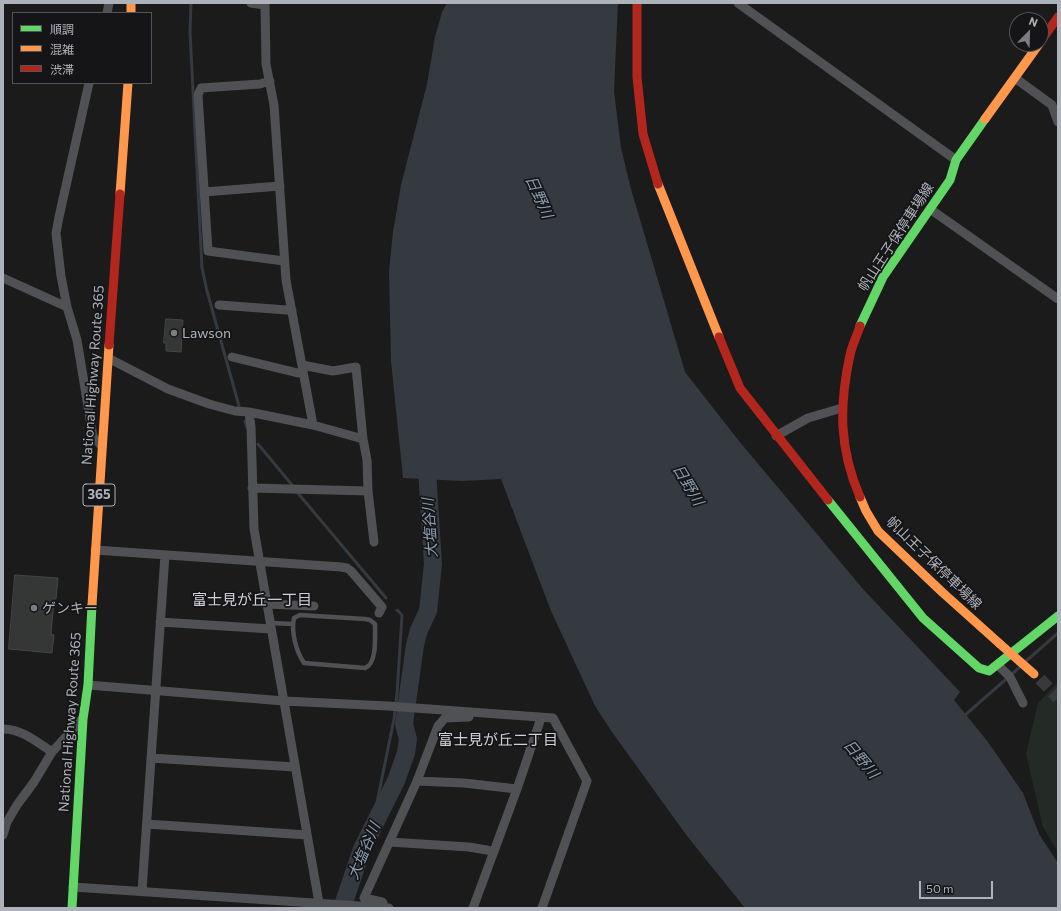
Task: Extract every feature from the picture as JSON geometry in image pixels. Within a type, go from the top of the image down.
[{"type":"main road","points":[[637,3],[637,77],[643,134],[683,248],[740,388],[776,436],[923,618],[979,668],[989,671],[1058,616]]},
{"type":"main road","points":[[1049,30],[1058,17]]},
{"type":"main road","name":"帆山王子保停車場線","points":[[1033,52],[956,160],[950,180],[883,278],[864,316],[850,354],[842,408],[844,440],[851,476],[866,511],[878,531],[942,592],[1037,676]]},
{"type":"main road","name":"National Highway Route 365","points":[[72,908],[83,718],[88,685],[95,550],[128,84]]},
{"type":"street","points":[[251,3],[265,5],[266,59],[274,105],[286,280],[313,425]]},
{"type":"street","points":[[738,3],[956,160]]},
{"type":"street","points":[[1015,78],[1052,105],[1058,122]]},
{"type":"street","points":[[270,81],[260,84],[201,88],[198,95],[208,252],[284,260]]},
{"type":"street","points":[[89,84],[56,233],[66,307],[77,340],[93,437],[102,446]]},
{"type":"street","points":[[204,192],[280,186]]},
{"type":"street","points":[[930,209],[1058,299]]},
{"type":"street","points":[[3,278],[66,307]]},
{"type":"street","points":[[219,305],[292,310]]},
{"type":"street","points":[[232,357],[298,373],[303,369],[333,371],[356,367],[363,439],[367,460],[368,491],[374,542]]},
{"type":"street","points":[[108,358],[168,389],[209,404],[235,411],[249,412],[313,425],[363,439]]},
{"type":"street","points":[[776,436],[808,418],[842,408]]},
{"type":"street","points":[[249,412],[251,427],[253,524],[319,903]]},
{"type":"street","points":[[252,488],[368,491]]},
{"type":"street","points":[[95,550],[347,568],[352,571],[382,607],[379,613]]},
{"type":"street","points":[[142,891],[165,556]]},
{"type":"street","points":[[267,604],[314,606]]},
{"type":"street","points":[[160,622],[270,626]]},
{"type":"street","points":[[998,665],[1010,677],[1023,703]]},
{"type":"street","points":[[88,685],[284,701],[388,706],[553,718],[587,781],[542,908]]},
{"type":"street","points":[[73,887],[384,908],[382,902],[364,898],[417,781],[438,726],[441,721],[447,718],[466,718],[482,714]]},
{"type":"street","points":[[3,835],[7,822],[17,805],[34,782],[52,752],[83,718]]},
{"type":"street","points":[[473,908],[517,789],[541,718]]},
{"type":"street","points":[[3,729],[13,729],[52,752]]},
{"type":"street","points":[[151,758],[295,767]]},
{"type":"street","points":[[417,781],[472,784],[517,789]]},
{"type":"street","points":[[147,824],[307,835]]},
{"type":"street","points":[[389,842],[473,848],[494,852]]},
{"type":"lane","points":[[300,615],[370,620],[375,624],[372,662],[365,668],[304,663],[301,659],[294,636],[293,624],[294,618],[300,615]]},
{"type":"lane","points":[[270,626],[293,624]]},
{"type":"shaded area","points":[[1058,682],[1058,852],[1043,827],[1026,754],[1038,703]]},
{"type":"water","name":"日野川","points":[[447,3],[618,3],[614,91],[621,148],[631,189],[685,372],[739,441],[863,589],[960,692],[954,700],[988,742],[1023,793],[1039,834],[1058,863],[1058,908],[745,908],[687,836],[595,706],[551,611],[501,479],[462,481],[403,478],[391,361],[389,271],[393,232],[401,185],[427,84],[435,37],[442,12]]},
{"type":"building","points":[[166,319],[183,320],[181,352],[166,351],[166,343],[164,343]]},
{"type":"building","points":[[15,575],[58,578],[56,599],[54,599],[51,634],[54,635],[52,653],[9,649]]},
{"type":"waterway","points":[[191,3],[190,32],[202,268],[239,406]]},
{"type":"waterway","points":[[245,421],[247,428]]},
{"type":"waterway","points":[[258,444],[292,485]]},
{"type":"waterway","name":"大塩谷川","points":[[342,908],[362,849],[396,781],[406,753],[408,739],[404,724],[415,645],[419,630],[428,611],[433,564],[426,455]]},
{"type":"waterway","points":[[297,492],[386,598]]},
{"type":"waterway","points":[[372,827],[394,719],[397,694],[402,615],[397,610]]},
{"type":"waterway","points":[[1025,662],[1058,633]]},
{"type":"waterway","points":[[964,716],[1021,666]]},
{"type":"tunnel","points":[[1040,679],[1058,698]]},
{"type":"traffic: fast","points":[[860,326],[883,277],[950,180],[956,160],[985,119]]},
{"type":"traffic: fast","points":[[828,500],[923,618],[979,668],[989,671],[1058,616]]},
{"type":"traffic: fast","points":[[72,908],[83,719],[88,685],[92,605]]},
{"type":"traffic: slow","points":[[131,3],[131,12]]},
{"type":"traffic: slow","points":[[985,119],[1033,52]]},
{"type":"traffic: slow","points":[[120,194],[128,84]]},
{"type":"traffic: slow","points":[[658,184],[719,337]]},
{"type":"traffic: slow","points":[[92,605],[109,345]]},
{"type":"traffic: slow","points":[[860,497],[866,511],[878,531],[942,592],[1000,644]]},
{"type":"traffic: slow","points":[[1000,644],[1034,674]]},
{"type":"traffic: jam","points":[[637,3],[637,77],[643,134],[658,184]]},
{"type":"traffic: jam","points":[[1049,30],[1058,17]]},
{"type":"traffic: jam","points":[[109,345],[120,194]]},
{"type":"traffic: jam","points":[[860,326],[852,348],[846,374],[843,427],[848,462],[860,497]]},
{"type":"traffic: jam","points":[[719,337],[740,388],[828,500]]},
{"type":"place","name":"Lawson","points":[[174,333]]},
{"type":"place","name":"ゲンキー","points":[[34,608]]},
{"type":"district","name":"富士見が丘一丁目","points":[[252,600]]},
{"type":"district","name":"富士見が丘二丁目","points":[[498,740]]}]
